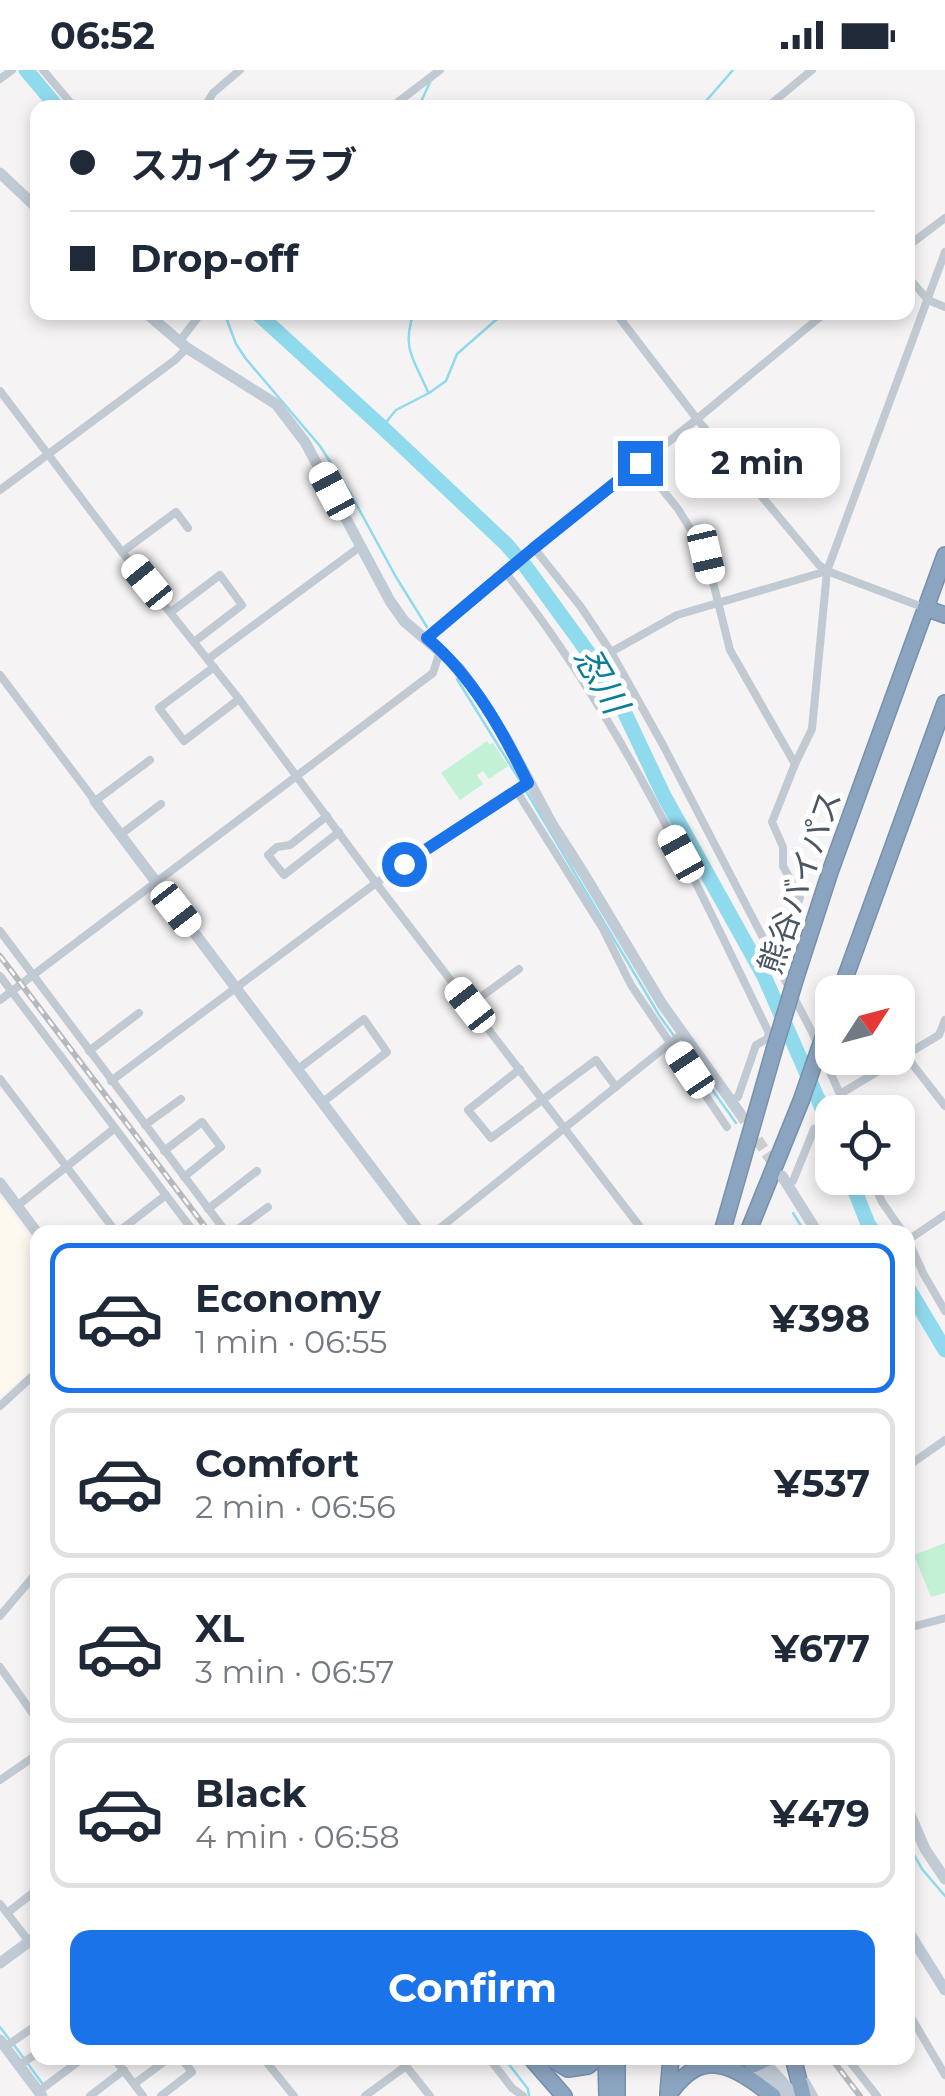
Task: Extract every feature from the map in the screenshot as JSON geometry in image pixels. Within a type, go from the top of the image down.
[{"type":"highway","name":"熊谷バイパス","points":[[724,1225],[830,872],[945,555]]},
{"type":"highway","points":[[925,608],[945,615]]},
{"type":"highway","points":[[846,975],[945,703]]},
{"type":"highway","points":[[751,1225],[815,1060]]},
{"type":"highway","points":[[537,2065],[564,2096]]},
{"type":"highway","points":[[561,2065],[568,2069],[589,2065]]},
{"type":"highway","points":[[606,2065],[607,2096]]},
{"type":"highway","points":[[617,2065],[618,2096]]},
{"type":"highway","points":[[668,2096],[670,2065]]},
{"type":"highway","points":[[668,2096],[690,2070],[706,2065],[742,2073],[773,2096]]},
{"type":"highway","points":[[795,2065],[803,2096]]},
{"type":"street","points":[[0,79],[12,70]]},
{"type":"street","points":[[43,70],[68,100]]},
{"type":"street","points":[[209,100],[240,70]]},
{"type":"street","points":[[416,95],[429,70]]},
{"type":"street","points":[[400,100],[440,70]]},
{"type":"street","points":[[776,100],[812,70]]},
{"type":"street","points":[[0,174],[30,202]]},
{"type":"street","points":[[915,241],[945,218]]},
{"type":"street","points":[[775,959],[800,898],[783,866],[784,847],[772,822],[812,729],[827,571],[945,252]]},
{"type":"street","points":[[915,285],[928,300],[945,307]]},
{"type":"street","points":[[154,320],[183,345],[276,404],[306,442],[390,601],[404,621],[459,668],[506,738],[523,786],[662,1004],[727,1127]]},
{"type":"street","points":[[0,490],[174,360],[197,320]]},
{"type":"street","points":[[621,320],[697,419],[819,565],[925,608]]},
{"type":"street","points":[[427,638],[816,320]]},
{"type":"street","points":[[0,392],[639,1225]]},
{"type":"street","points":[[640,463],[678,509],[706,554],[730,650],[795,764]]},
{"type":"street","points":[[122,552],[176,512],[188,528]]},
{"type":"street","points":[[239,699],[184,741],[158,708],[361,546]]},
{"type":"street","points":[[534,548],[581,607],[663,745],[775,959],[840,1094],[873,1075]]},
{"type":"street","points":[[610,652],[677,615],[827,571]]},
{"type":"street","points":[[505,572],[556,636],[591,692],[696,882],[769,1033],[756,1045],[738,1097],[731,1100]]},
{"type":"street","points":[[171,612],[220,576],[242,605],[194,642]]},
{"type":"street","points":[[0,1000],[433,673],[440,650]]},
{"type":"street","points":[[0,675],[415,1225]]},
{"type":"street","points":[[95,801],[150,760]]},
{"type":"street","points":[[111,1081],[376,883],[523,786]]},
{"type":"street","points":[[120,835],[161,804]]},
{"type":"street","points":[[327,816],[290,845],[277,847],[268,855],[284,874],[339,832]]},
{"type":"street","points":[[0,931],[221,1225]]},
{"type":"street","points":[[470,1005],[519,969]]},
{"type":"street","points":[[0,976],[189,1225]]},
{"type":"street","points":[[89,1051],[140,1013]]},
{"type":"street","points":[[298,1069],[364,1019],[387,1052],[323,1102]]},
{"type":"street","points":[[915,1051],[939,1036],[945,1020]]},
{"type":"street","points":[[677,1038],[739,1112]]},
{"type":"street","points":[[445,1225],[677,1038]]},
{"type":"street","points":[[520,1069],[468,1110],[491,1138],[596,1060],[616,1087]]},
{"type":"street","points":[[915,1068],[945,1106]]},
{"type":"street","points":[[0,1079],[111,1225]]},
{"type":"street","points":[[145,1126],[181,1099]]},
{"type":"street","points":[[164,1151],[202,1122],[221,1147],[184,1177]]},
{"type":"street","points":[[17,1206],[115,1128]]},
{"type":"street","points":[[785,1181],[793,1182],[814,1129]]},
{"type":"street","points":[[208,1209],[257,1171]]},
{"type":"street","points":[[785,1181],[813,1225]]},
{"type":"street","points":[[0,1184],[31,1225]]},
{"type":"street","points":[[126,1225],[166,1195]]},
{"type":"street","points":[[879,1195],[897,1225]]},
{"type":"street","points":[[244,1225],[268,1207]]},
{"type":"street","points":[[915,1235],[945,1215]]},
{"type":"street","points":[[915,1255],[945,1311]]},
{"type":"street","points":[[0,1406],[30,1379]]},
{"type":"street","points":[[915,1461],[945,1440]]},
{"type":"street","points":[[0,1616],[30,1580]]},
{"type":"street","points":[[915,1626],[945,1618]]},
{"type":"street","points":[[0,1667],[30,1709]]},
{"type":"street","points":[[0,1780],[30,1759]]},
{"type":"street","points":[[915,1826],[945,1879]]},
{"type":"street","points":[[7,1913],[30,1896]]},
{"type":"street","points":[[0,1904],[30,1935]]},
{"type":"street","points":[[0,1963],[30,1940]]},
{"type":"street","points":[[915,1946],[945,1990]]},
{"type":"street","points":[[915,2024],[945,2075]]},
{"type":"street","points":[[30,2029],[3,2044],[41,2094],[75,2065]]},
{"type":"street","points":[[19,2066],[30,2058]]},
{"type":"street","points":[[120,2065],[143,2096]]},
{"type":"street","points":[[134,2084],[160,2065]]},
{"type":"street","points":[[161,2096],[192,2072],[186,2065]]},
{"type":"street","points":[[269,2065],[294,2096]]},
{"type":"street","points":[[494,2065],[523,2096]]},
{"type":"street","points":[[761,2065],[782,2096]]},
{"type":"street","points":[[763,2065],[796,2096]]},
{"type":"street","points":[[803,2065],[814,2096]]},
{"type":"street","points":[[853,2065],[877,2096]]},
{"type":"street","points":[[365,2096],[406,2066],[430,2096]]},
{"type":"street","points":[[90,2096],[124,2070]]},
{"type":"shaded area","points":[[0,1197],[30,1237],[30,1372],[0,1397]]},
{"type":"green space","points":[[487,741],[493,743],[508,766],[489,779],[483,771],[477,775],[483,784],[460,800],[441,773]]},
{"type":"green space","points":[[945,1543],[945,1593],[931,1597],[915,1555]]},
{"type":"waterway","name":"忍川","points":[[26,70],[51,100]]},
{"type":"waterway","points":[[707,100],[733,70]]},
{"type":"waterway","points":[[422,100],[431,80]]},
{"type":"waterway","points":[[227,320],[246,359],[320,446],[427,627]]},
{"type":"waterway","name":"忍川","points":[[265,320],[506,544],[590,655],[622,707],[664,796],[764,976],[816,1095]]},
{"type":"waterway","points":[[412,320],[409,345],[428,392]]},
{"type":"waterway","points":[[382,427],[396,410],[446,381],[457,354],[496,320]]},
{"type":"waterway","points":[[457,679],[522,784]]},
{"type":"waterway","points":[[526,791],[674,1036]]},
{"type":"waterway","points":[[679,1043],[736,1123]]},
{"type":"waterway","name":"忍川","points":[[857,1195],[869,1225]]},
{"type":"waterway","points":[[793,1213],[801,1225]]},
{"type":"waterway","name":"忍川","points":[[915,1300],[945,1350]]},
{"type":"waterway","points":[[915,1856],[945,1896]]},
{"type":"waterway","points":[[0,2027],[9,2039]]},
{"type":"waterway","points":[[14,2045],[42,2083]]},
{"type":"waterway","points":[[509,2065],[529,2096]]},
{"type":"tunnel","points":[[739,1112],[777,1169]]},
{"type":"railway","points":[[0,956],[204,1225]]},
{"type":"railway","points":[[836,2065],[860,2096]]},
{"type":"route","points":[[404,864],[528,783],[506,738],[459,668],[427,638],[640,463]]}]
